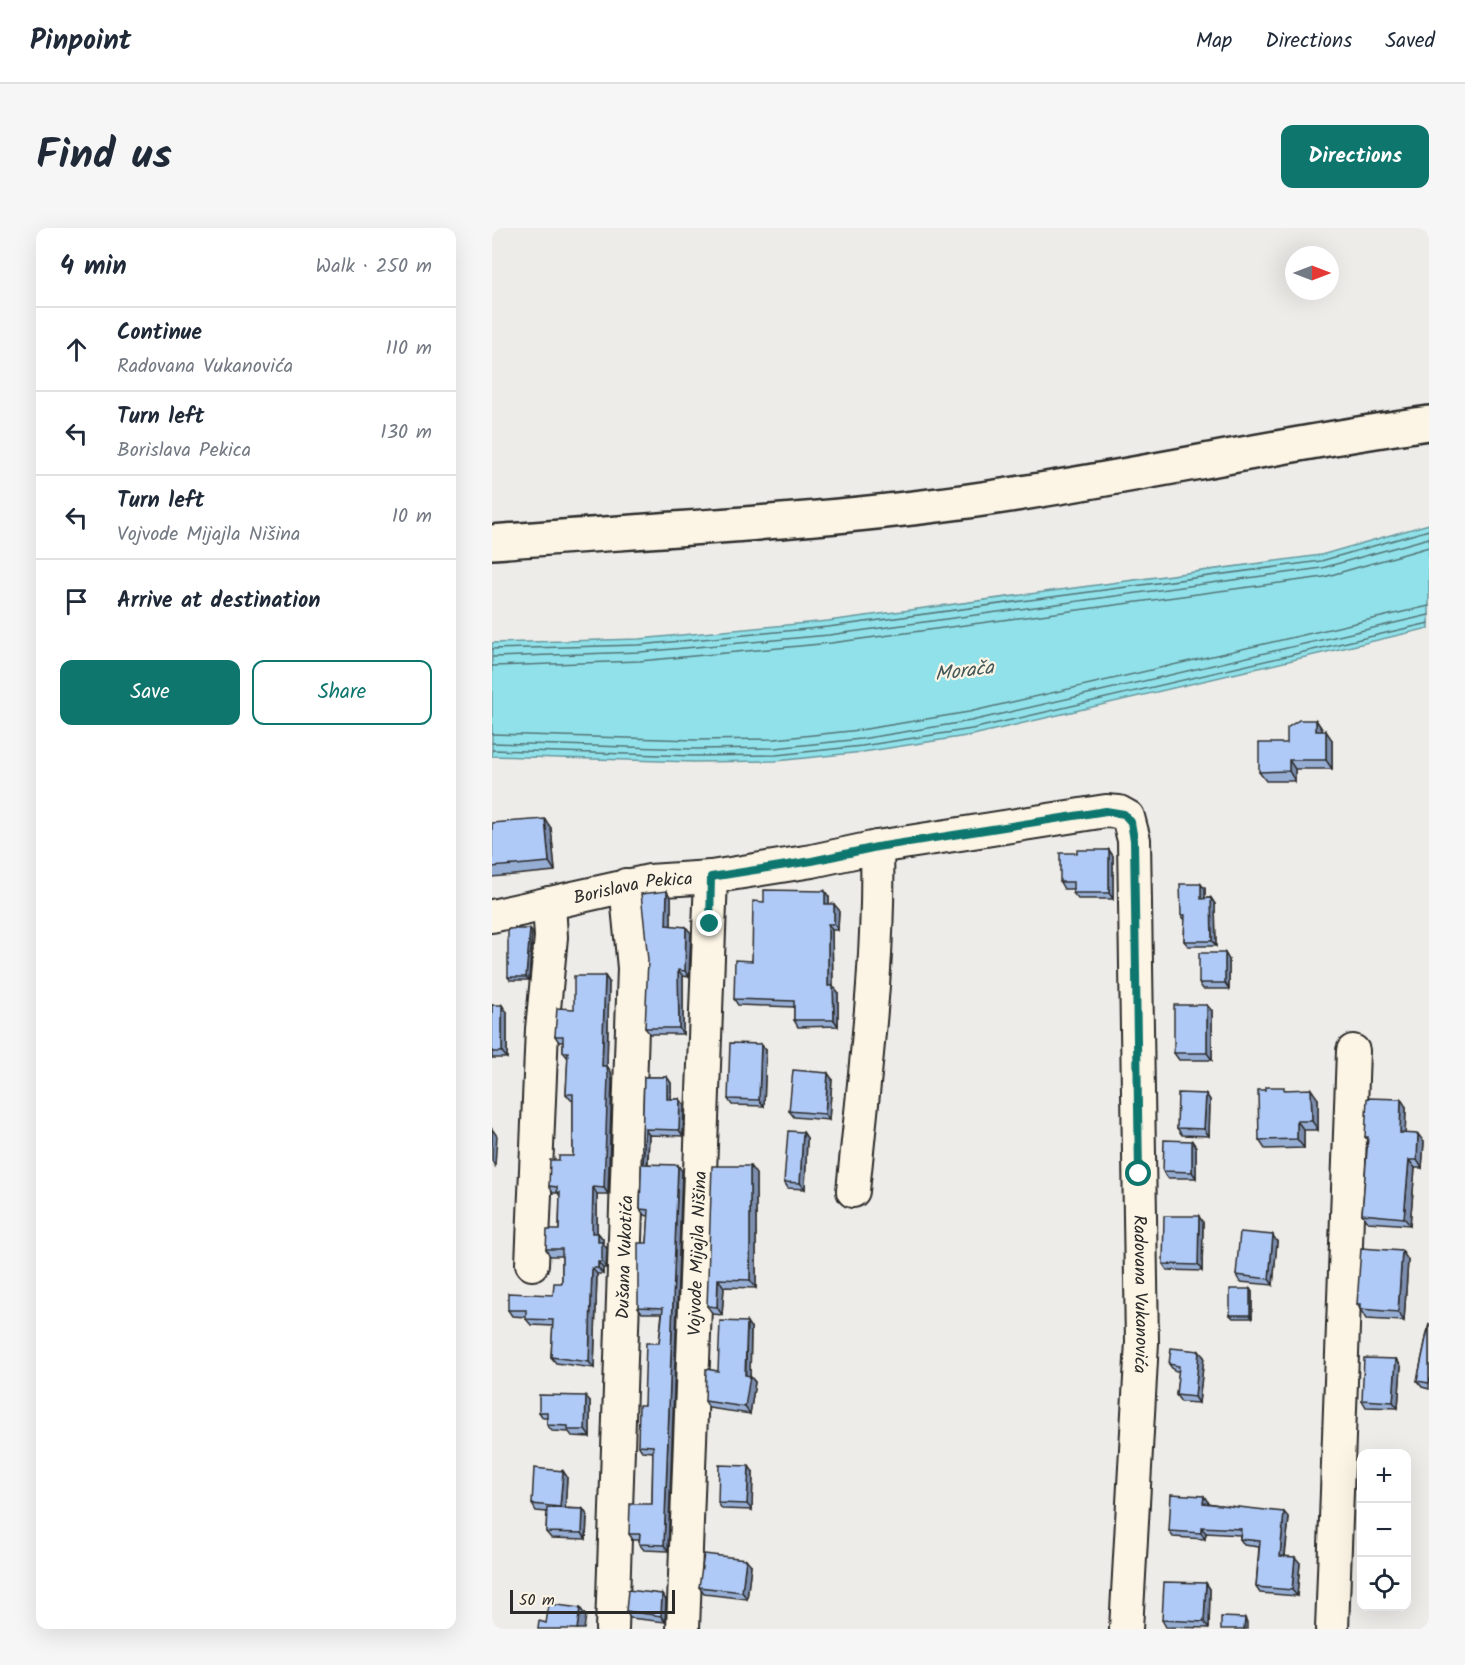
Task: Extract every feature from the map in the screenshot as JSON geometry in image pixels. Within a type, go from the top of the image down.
[{"type":"main road","points":[[492,542],[670,530],[902,509],[1040,490],[1429,423]]},
{"type":"street","name":"Borislava Pekica","points":[[492,915],[626,885],[711,877],[812,861],[877,847],[1106,811],[1119,812],[1128,817]]},
{"type":"street","name":"Radovana Vukanovića","points":[[1126,1629],[1142,1342],[1134,840],[1128,817]]},
{"type":"street","points":[[853,1191],[879,909],[877,847]]},
{"type":"street","name":"Vojvode Mijajla Nišina","points":[[683,1629],[711,877]]},
{"type":"street","name":"Dušana Vukotića","points":[[612,1629],[634,968],[626,885]]},
{"type":"street","points":[[532,1264],[542,1029],[551,937],[549,903]]},
{"type":"street","points":[[1332,1629],[1353,1051]]},
{"type":"water","name":"Morača","points":[[1429,524],[1429,628],[973,735],[863,752],[776,761],[694,762],[492,756],[492,643],[639,639],[828,621],[1321,555]]},
{"type":"building","points":[[1299,720],[1316,720],[1316,731],[1326,731],[1326,760],[1289,760],[1289,771],[1259,772],[1259,743],[1287,743],[1287,728]]},
{"type":"building","points":[[545,819],[549,862],[492,867],[492,823]]},
{"type":"building","points":[[1077,850],[1109,850],[1109,893],[1073,893],[1073,882],[1060,882],[1060,853],[1077,853]]},
{"type":"building","points":[[1180,884],[1201,884],[1201,899],[1211,898],[1212,941],[1184,941],[1185,915],[1181,915]]},
{"type":"building","points":[[764,890],[825,891],[825,904],[834,904],[834,924],[828,924],[828,986],[833,986],[834,1020],[794,1020],[794,1001],[734,999],[735,960],[752,961],[753,901],[764,902]]},
{"type":"building","points":[[667,891],[666,925],[686,927],[685,971],[678,970],[679,1028],[645,1028],[648,960],[641,894]]},
{"type":"building","points":[[508,929],[530,929],[526,977],[508,977]]},
{"type":"building","points":[[1199,953],[1225,953],[1225,983],[1199,983]]},
{"type":"building","points":[[574,976],[605,976],[602,1066],[607,1066],[608,1076],[604,1188],[593,1187],[592,1233],[598,1233],[598,1242],[602,1242],[602,1262],[598,1262],[598,1268],[592,1268],[589,1362],[551,1357],[553,1320],[526,1319],[526,1310],[508,1310],[508,1293],[553,1295],[554,1283],[562,1283],[562,1249],[546,1249],[547,1230],[559,1230],[560,1192],[557,1192],[557,1187],[549,1186],[550,1160],[559,1160],[559,1156],[573,1156],[573,1094],[566,1094],[568,1052],[563,1052],[563,1036],[555,1036],[557,1008],[574,1009]]},
{"type":"building","points":[[492,1005],[502,1005],[502,1052],[492,1052]]},
{"type":"building","points":[[1174,1005],[1207,1005],[1207,1053],[1174,1053]]},
{"type":"building","points":[[730,1043],[761,1044],[759,1100],[728,1099]]},
{"type":"building","points":[[793,1070],[828,1073],[825,1114],[789,1111]]},
{"type":"building","points":[[644,1077],[667,1077],[667,1099],[680,1099],[679,1130],[645,1129],[643,1164],[678,1165],[664,1545],[639,1544],[640,1534],[629,1534],[630,1504],[652,1504],[653,1446],[638,1445],[639,1405],[644,1405],[646,1343],[659,1343],[663,1308],[638,1307],[638,1243],[647,1243],[649,1210],[640,1209]]},
{"type":"building","points":[[1265,1087],[1284,1087],[1284,1090],[1311,1089],[1312,1121],[1297,1121],[1297,1139],[1259,1140],[1258,1090],[1265,1090]]},
{"type":"building","points":[[1178,1093],[1206,1094],[1204,1129],[1177,1128]]},
{"type":"building","points":[[1367,1098],[1401,1099],[1400,1133],[1418,1134],[1417,1160],[1409,1160],[1404,1218],[1362,1214],[1368,1137],[1365,1137]]},
{"type":"building","points":[[788,1131],[803,1132],[800,1183],[784,1182]]},
{"type":"building","points":[[1164,1140],[1192,1141],[1192,1172],[1163,1171]]},
{"type":"building","points":[[712,1166],[750,1166],[750,1280],[718,1279],[717,1307],[707,1306]]},
{"type":"building","points":[[1164,1216],[1199,1216],[1198,1265],[1163,1264]]},
{"type":"building","points":[[1240,1232],[1273,1235],[1269,1279],[1236,1275]]},
{"type":"building","points":[[1361,1248],[1402,1251],[1398,1312],[1360,1309],[1360,1304],[1357,1304]]},
{"type":"building","points":[[1230,1289],[1250,1289],[1250,1315],[1230,1315]]},
{"type":"building","points":[[720,1321],[747,1322],[745,1375],[750,1376],[745,1407],[705,1401],[706,1369],[718,1371]]},
{"type":"building","points":[[1429,1324],[1429,1383],[1417,1381]]},
{"type":"building","points":[[1171,1348],[1199,1351],[1195,1397],[1176,1395],[1179,1366],[1169,1364]]},
{"type":"building","points":[[1364,1358],[1396,1359],[1393,1402],[1362,1400]]},
{"type":"building","points":[[539,1395],[586,1396],[585,1430],[568,1430],[568,1426],[547,1425],[547,1412],[539,1412]]},
{"type":"building","points":[[719,1465],[749,1466],[747,1504],[718,1503]]},
{"type":"building","points":[[534,1468],[563,1471],[560,1507],[532,1504]]},
{"type":"building","points":[[1171,1494],[1204,1496],[1203,1503],[1284,1512],[1280,1556],[1295,1557],[1292,1590],[1256,1587],[1260,1541],[1240,1539],[1241,1529],[1201,1527],[1201,1533],[1169,1531]]},
{"type":"building","points":[[547,1508],[583,1509],[582,1533],[546,1532]]},
{"type":"building","points":[[704,1554],[746,1559],[742,1592],[699,1587]]},
{"type":"building","points":[[1164,1582],[1206,1583],[1204,1622],[1162,1620]]},
{"type":"building","points":[[628,1590],[662,1594],[661,1616],[626,1611]]},
{"type":"building","points":[[549,1604],[580,1608],[577,1629],[538,1629],[539,1621],[546,1623]]},
{"type":"building","points":[[1221,1617],[1245,1618],[1244,1629],[1221,1629]]},
{"type":"route","points":[[710,924],[711,877],[812,861],[877,847],[1106,811],[1124,814],[1131,822],[1134,840],[1139,1174]]}]
